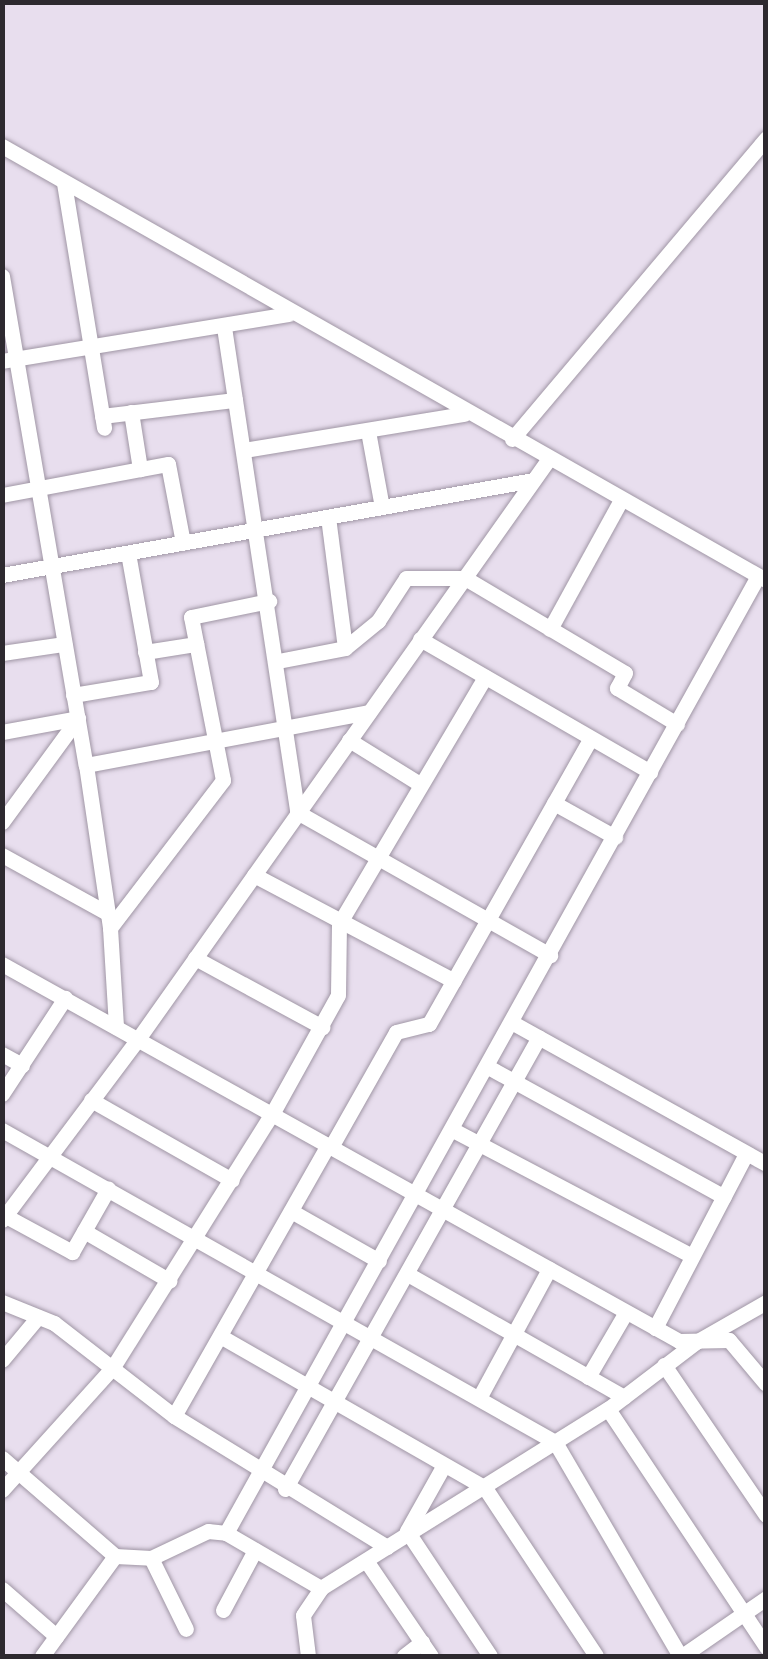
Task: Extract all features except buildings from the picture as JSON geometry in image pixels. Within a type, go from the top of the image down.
[{"type":"street","points":[[512,439],[766,138]]},
{"type":"street","points":[[2,146],[288,314],[762,578],[226,1532]]},
{"type":"street","points":[[64,183],[103,422],[131,412],[236,400]]},
{"type":"street","points":[[2,276],[9,360],[38,489],[78,718],[103,911]]},
{"type":"street","points":[[9,360],[288,314]]},
{"type":"street","points":[[224,327],[290,730],[297,812]]},
{"type":"street","points":[[131,412],[140,468]]},
{"type":"street","points":[[244,450],[464,414]]},
{"type":"street","points":[[368,431],[382,507]]},
{"type":"street","points":[[108,1189],[72,1252],[4,1216],[138,1039],[548,460]]},
{"type":"street","points":[[2,495],[168,464],[183,543]]},
{"type":"street","points":[[2,575],[533,480]]},
{"type":"street","points":[[550,629],[621,500]]},
{"type":"street","points":[[328,517],[345,648]]},
{"type":"street","points":[[73,695],[151,682],[128,553]]},
{"type":"street","points":[[278,661],[345,648],[378,621],[406,578],[465,578],[625,674],[616,688],[677,724]]},
{"type":"street","points":[[116,1027],[115,924],[223,780],[191,617],[268,602]]},
{"type":"street","points":[[420,640],[650,772]]},
{"type":"street","points":[[2,653],[64,644]]},
{"type":"street","points":[[145,652],[196,644]]},
{"type":"street","points":[[2,1490],[113,1367],[197,1240],[272,1114],[338,995],[339,924],[485,677]]},
{"type":"street","points":[[86,765],[290,730],[369,712]]},
{"type":"street","points":[[2,732],[78,718]]},
{"type":"street","points":[[2,822],[78,718]]},
{"type":"street","points":[[174,1416],[396,1032],[429,1024],[590,739]]},
{"type":"street","points":[[349,740],[420,784]]},
{"type":"street","points":[[554,803],[615,838]]},
{"type":"street","points":[[297,812],[550,955]]},
{"type":"street","points":[[2,855],[103,911],[115,924]]},
{"type":"street","points":[[254,875],[339,924],[454,981]]},
{"type":"street","points":[[195,958],[322,1028]]},
{"type":"street","points":[[2,964],[679,1341],[729,1340],[766,1384]]},
{"type":"street","points":[[2,1094],[64,998]]},
{"type":"street","points":[[513,1022],[766,1164]]},
{"type":"street","points":[[285,1489],[411,1276],[540,1037]]},
{"type":"street","points":[[2,1054],[22,1064]]},
{"type":"street","points":[[488,1067],[724,1197]]},
{"type":"street","points":[[90,1100],[232,1180]]},
{"type":"street","points":[[2,1130],[346,1320],[556,1442],[681,1656],[766,1598]]},
{"type":"street","points":[[453,1130],[692,1256]]},
{"type":"street","points":[[654,1328],[746,1154]]},
{"type":"street","points":[[291,1211],[379,1261]]},
{"type":"street","points":[[84,1232],[170,1281]]},
{"type":"street","points":[[479,1398],[549,1268]]},
{"type":"street","points":[[411,1276],[624,1397]]},
{"type":"street","points":[[2,1302],[38,1317],[259,1473],[387,1547]]},
{"type":"street","points":[[308,1656],[303,1615],[320,1588],[608,1410],[696,1342],[766,1302]]},
{"type":"street","points":[[588,1377],[626,1312]]},
{"type":"street","points":[[2,1360],[38,1317]]},
{"type":"street","points":[[220,1336],[485,1488],[596,1656]]},
{"type":"street","points":[[664,1364],[766,1515]]},
{"type":"street","points":[[608,1410],[766,1647]]},
{"type":"street","points":[[2,1458],[115,1556],[150,1558],[208,1531],[226,1532],[320,1588]]},
{"type":"street","points":[[408,1531],[444,1465]]},
{"type":"street","points":[[408,1531],[490,1656]]},
{"type":"street","points":[[223,1610],[255,1550]]},
{"type":"street","points":[[42,1656],[115,1556]]},
{"type":"street","points":[[150,1558],[186,1628]]},
{"type":"street","points":[[367,1562],[432,1656]]},
{"type":"street","points":[[2,1589],[56,1636]]},
{"type":"street","points":[[404,1656],[422,1642]]}]
